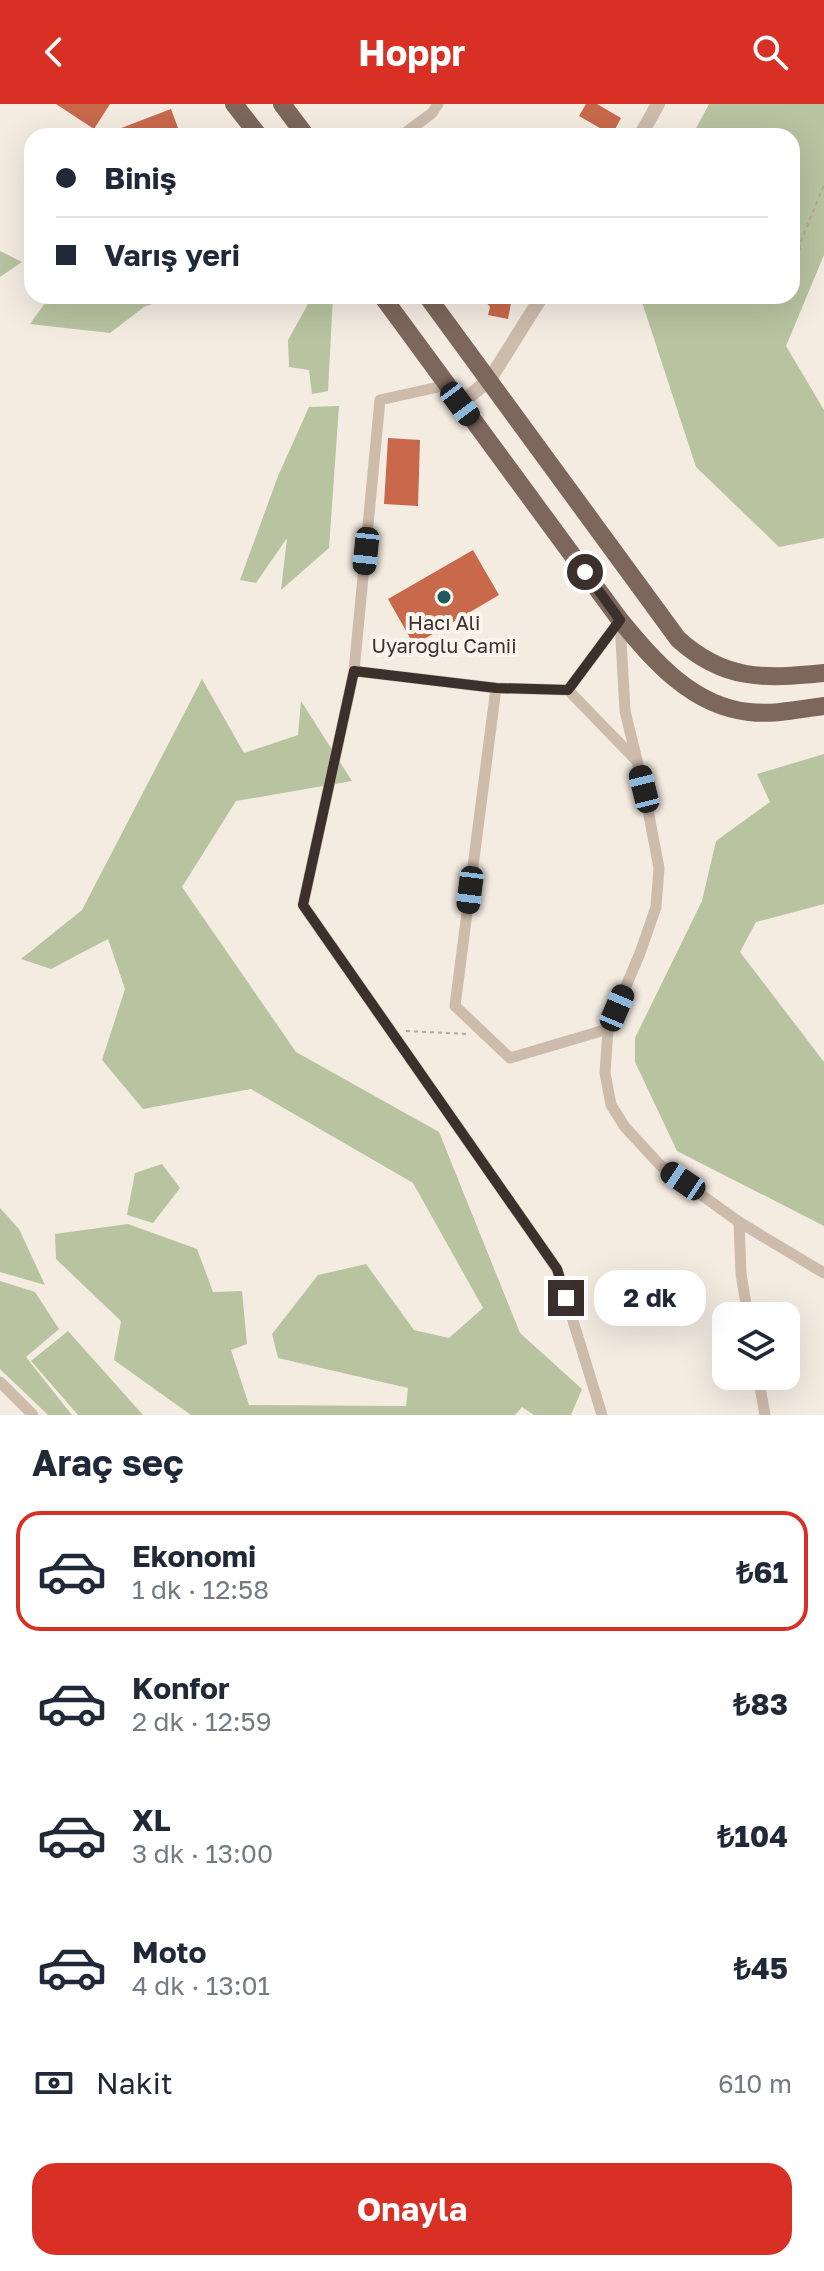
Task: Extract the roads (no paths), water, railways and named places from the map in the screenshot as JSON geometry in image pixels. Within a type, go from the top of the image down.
[{"type":"main road","points":[[234,104],[253,128]]},
{"type":"main road","points":[[282,104],[300,128]]},
{"type":"main road","points":[[388,304],[620,620],[651,657],[687,689],[705,700],[747,712],[769,713],[824,706]]},
{"type":"main road","points":[[433,304],[678,639],[697,656],[720,668],[775,678],[824,673]]},
{"type":"street","points":[[412,128],[432,113],[438,104]]},
{"type":"street","points":[[644,128],[658,104]]},
{"type":"street","points":[[460,404],[490,379],[537,304]]},
{"type":"street","points":[[447,385],[380,400],[354,671],[303,905],[557,1269],[602,1415]]},
{"type":"street","points":[[568,690],[620,620]]},
{"type":"street","points":[[620,620],[625,711],[659,868],[656,907],[608,1029],[605,1073],[611,1105],[625,1127],[660,1165],[739,1222],[824,1273]]},
{"type":"street","points":[[354,671],[496,688],[568,690],[638,762]]},
{"type":"street","points":[[496,688],[455,1006],[510,1058],[608,1029]]},
{"type":"street","points":[[739,1222],[746,1302]]},
{"type":"street","points":[[0,1382],[33,1415]]},
{"type":"street","points":[[761,1390],[765,1415]]},
{"type":"place","name":"Hacı Ali Uyaroğlu Camii","points":[[444,597]]}]
